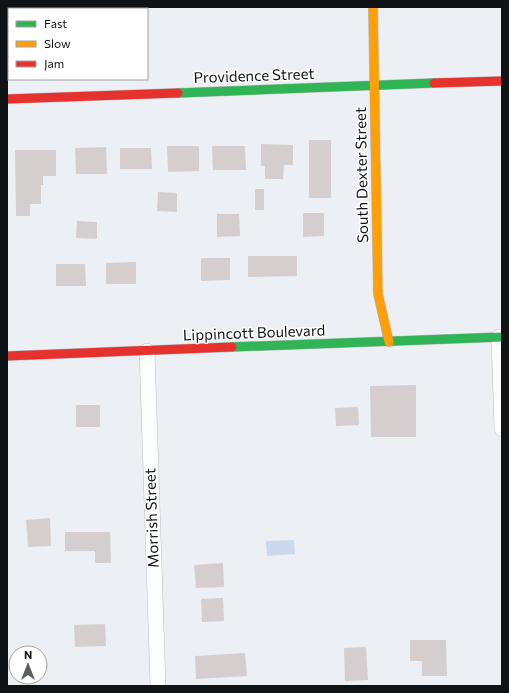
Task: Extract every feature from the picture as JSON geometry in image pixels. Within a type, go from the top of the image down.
[{"type":"street","name":"South Dexter Street","points":[[372,7],[375,86],[378,294],[390,342]]},
{"type":"street","name":"Providence Street","points":[[7,99],[502,81]]},
{"type":"street","name":"Lippincott Boulevard","points":[[7,356],[500,337]]},
{"type":"street","points":[[500,337],[502,429]]},
{"type":"street","name":"Morrish Street","points":[[147,351],[158,686]]},
{"type":"water","points":[[294,540],[295,554],[267,556],[266,541]]},
{"type":"building","points":[[309,140],[331,140],[331,198],[309,198]]},
{"type":"building","points":[[261,144],[293,145],[293,165],[284,165],[283,179],[265,179],[265,166],[261,166]]},
{"type":"building","points":[[167,146],[199,146],[199,171],[168,172]]},
{"type":"building","points":[[212,146],[245,146],[246,170],[213,170]]},
{"type":"building","points":[[106,147],[107,174],[76,174],[75,148]]},
{"type":"building","points":[[120,148],[151,148],[152,169],[120,169]]},
{"type":"building","points":[[15,150],[56,150],[56,176],[43,176],[43,185],[41,185],[41,204],[30,204],[30,216],[16,216]]},
{"type":"building","points":[[255,189],[264,189],[264,210],[255,210]]},
{"type":"building","points":[[158,192],[177,193],[177,212],[157,211]]},
{"type":"building","points":[[303,213],[324,213],[324,236],[303,237]]},
{"type":"building","points":[[217,214],[239,214],[240,236],[217,237]]},
{"type":"building","points":[[77,221],[97,222],[97,239],[76,238]]},
{"type":"building","points":[[248,256],[297,256],[297,276],[248,277]]},
{"type":"building","points":[[201,258],[230,258],[230,280],[201,281]]},
{"type":"building","points":[[136,262],[136,284],[106,284],[106,263]]},
{"type":"building","points":[[56,264],[85,264],[86,286],[56,286]]},
{"type":"building","points":[[416,385],[416,437],[371,437],[370,386]]},
{"type":"building","points":[[76,405],[100,405],[100,427],[76,427]]},
{"type":"building","points":[[358,407],[359,425],[336,426],[335,408]]},
{"type":"building","points":[[50,518],[51,546],[28,547],[26,520]]},
{"type":"building","points":[[65,532],[110,532],[111,563],[95,563],[95,551],[65,551]]},
{"type":"building","points":[[223,563],[224,587],[196,588],[194,565]]},
{"type":"building","points":[[223,598],[224,621],[202,622],[201,599]]},
{"type":"building","points":[[105,624],[106,646],[75,647],[74,625]]},
{"type":"building","points":[[410,640],[446,640],[447,676],[422,676],[422,661],[410,661]]},
{"type":"building","points":[[366,647],[368,680],[345,681],[344,648]]},
{"type":"building","points":[[245,653],[247,676],[196,679],[195,656]]},
{"type":"traffic: fast","points":[[178,93],[434,83]]},
{"type":"traffic: fast","points":[[232,347],[502,337]]},
{"type":"traffic: slow","points":[[373,7],[378,294],[389,342]]},
{"type":"traffic: jam","points":[[434,83],[502,81]]},
{"type":"traffic: jam","points":[[7,99],[178,93]]},
{"type":"traffic: jam","points":[[7,356],[232,347]]}]
